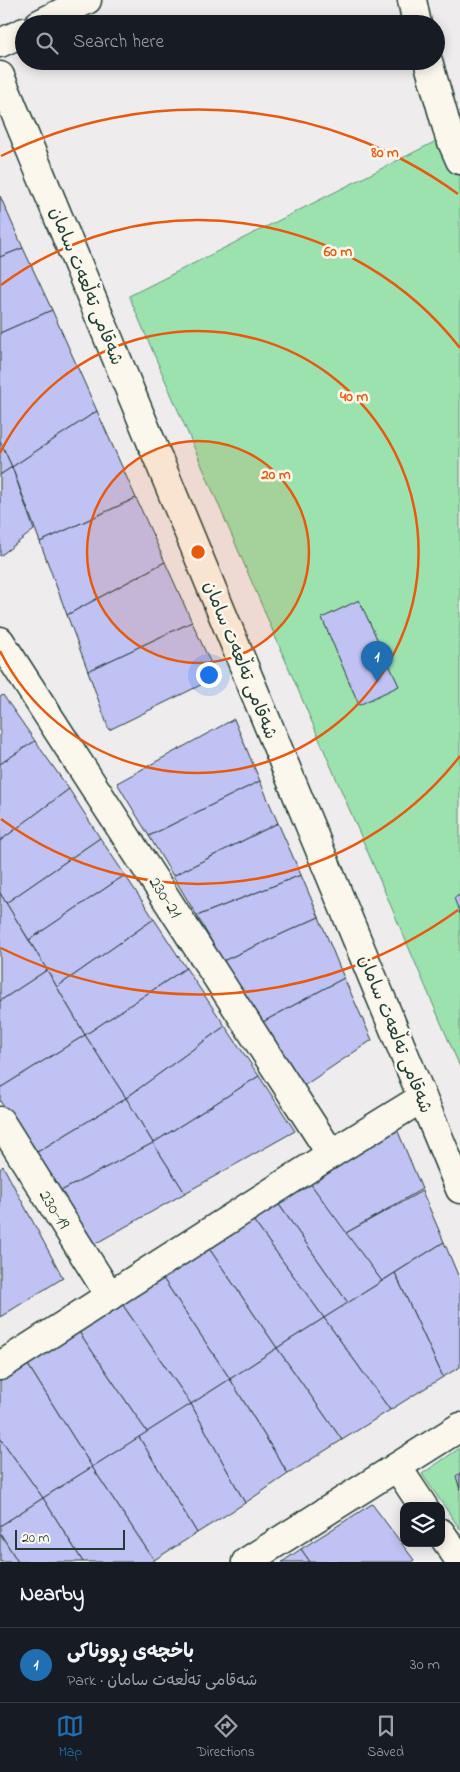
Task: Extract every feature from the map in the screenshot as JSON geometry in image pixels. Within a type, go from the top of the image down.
[{"type":"street","points":[[57,15],[87,0]]},
{"type":"street","points":[[0,43],[15,36]]},
{"type":"street","points":[[431,70],[449,135],[460,160]]},
{"type":"street","name":"شەقامی تەڵعەت سامان","points":[[0,76],[460,1189]]},
{"type":"street","name":"230-21","points":[[3,652],[332,1154]]},
{"type":"street","points":[[0,1366],[422,1098]]},
{"type":"street","name":"230-19","points":[[0,1121],[110,1296]]},
{"type":"street","points":[[246,1562],[460,1428]]},
{"type":"street","points":[[397,1467],[420,1502]]},
{"type":"street","points":[[445,1539],[460,1561]]},
{"type":"green space","points":[[460,129],[460,1067],[129,296]]},
{"type":"green space","points":[[460,1448],[460,1529],[445,1507],[445,1502],[441,1502],[422,1474]]},
{"type":"building","points":[[0,196],[23,248],[0,257]]},
{"type":"building","points":[[23,248],[52,310],[0,333],[0,257]]},
{"type":"building","points":[[52,310],[97,411],[12,467],[0,441],[0,333]]},
{"type":"building","points":[[97,411],[136,498],[40,542],[12,467]]},
{"type":"building","points":[[0,441],[12,467],[0,475]]},
{"type":"building","points":[[12,467],[34,530],[0,556],[0,475]]},
{"type":"building","points":[[136,498],[165,562],[67,615],[40,542]]},
{"type":"building","points":[[165,562],[192,622],[88,671],[67,615]]},
{"type":"building","points":[[359,600],[399,686],[359,705],[322,618]]},
{"type":"building","points":[[192,622],[217,677],[109,730],[88,671]]},
{"type":"building","points":[[3,695],[35,741],[0,764],[0,697]]},
{"type":"building","points":[[234,719],[260,781],[149,836],[117,783]]},
{"type":"building","points":[[35,741],[69,789],[0,841],[0,764]]},
{"type":"building","points":[[260,781],[278,823],[173,876],[149,836]]},
{"type":"building","points":[[69,789],[100,838],[6,903],[0,893],[0,841]]},
{"type":"building","points":[[278,823],[301,875],[197,916],[173,876]]},
{"type":"building","points":[[100,838],[125,875],[29,940],[6,903]]},
{"type":"building","points":[[125,875],[154,919],[57,987],[29,940]]},
{"type":"building","points":[[301,875],[319,917],[223,961],[197,916]]},
{"type":"building","points":[[0,893],[47,970],[0,1001]]},
{"type":"building","points":[[460,895],[460,914],[454,898]]},
{"type":"building","points":[[319,917],[344,978],[261,1023],[223,961]]},
{"type":"building","points":[[154,919],[186,968],[85,1035],[57,987]]},
{"type":"building","points":[[186,968],[225,1026],[126,1098],[85,1035]]},
{"type":"building","points":[[47,970],[85,1035],[0,1088],[0,1001]]},
{"type":"building","points":[[344,978],[372,1040],[299,1089],[261,1023]]},
{"type":"building","points":[[225,1026],[259,1076],[153,1143],[126,1098]]},
{"type":"building","points":[[85,1035],[126,1098],[34,1154],[0,1101],[0,1088]]},
{"type":"building","points":[[259,1076],[295,1131],[185,1193],[153,1143]]},
{"type":"building","points":[[126,1098],[153,1143],[59,1192],[34,1154]]},
{"type":"building","points":[[394,1122],[422,1189],[346,1233],[307,1179]]},
{"type":"building","points":[[153,1143],[185,1193],[93,1245],[59,1192]]},
{"type":"building","points":[[3,1166],[63,1278],[0,1317],[0,1169]]},
{"type":"building","points":[[307,1179],[382,1281],[348,1303],[275,1199]]},
{"type":"building","points":[[422,1191],[444,1242],[382,1281],[346,1233]]},
{"type":"building","points":[[275,1199],[348,1303],[324,1318],[250,1216]]},
{"type":"building","points":[[250,1216],[324,1318],[277,1348],[206,1244]]},
{"type":"building","points":[[444,1242],[460,1280],[460,1367],[443,1377],[395,1273]]},
{"type":"building","points":[[206,1244],[277,1348],[230,1379],[160,1274]]},
{"type":"building","points":[[395,1273],[443,1377],[390,1410],[324,1318]]},
{"type":"building","points":[[160,1274],[230,1379],[191,1404],[120,1301]]},
{"type":"building","points":[[120,1301],[191,1404],[147,1432],[77,1329]]},
{"type":"building","points":[[324,1318],[390,1410],[342,1440],[277,1348]]},
{"type":"building","points":[[77,1329],[147,1432],[92,1467],[26,1362]]},
{"type":"building","points":[[277,1348],[342,1440],[288,1474],[230,1379]]},
{"type":"building","points":[[26,1362],[92,1467],[43,1498],[0,1438],[0,1378]]},
{"type":"building","points":[[230,1379],[288,1474],[245,1503],[191,1404]]},
{"type":"building","points":[[191,1404],[245,1503],[197,1533],[139,1437]]},
{"type":"building","points":[[139,1437],[197,1533],[154,1560],[92,1467]]},
{"type":"building","points":[[0,1438],[43,1498],[0,1526]]},
{"type":"building","points":[[92,1467],[154,1560],[151,1562],[83,1562],[43,1498]]},
{"type":"building","points":[[460,1473],[460,1490],[456,1476]]},
{"type":"building","points":[[43,1498],[83,1562],[18,1562],[0,1533],[0,1526]]},
{"type":"building","points":[[372,1504],[400,1541],[400,1547],[404,1547],[414,1560],[411,1562],[310,1562],[301,1549]]},
{"type":"building","points":[[0,1533],[18,1562],[0,1562]]},
{"type":"building","points":[[301,1549],[310,1562],[282,1562]]},
{"type":"place","name":"باخچەی ڕووناکی","points":[[377,682]]}]
